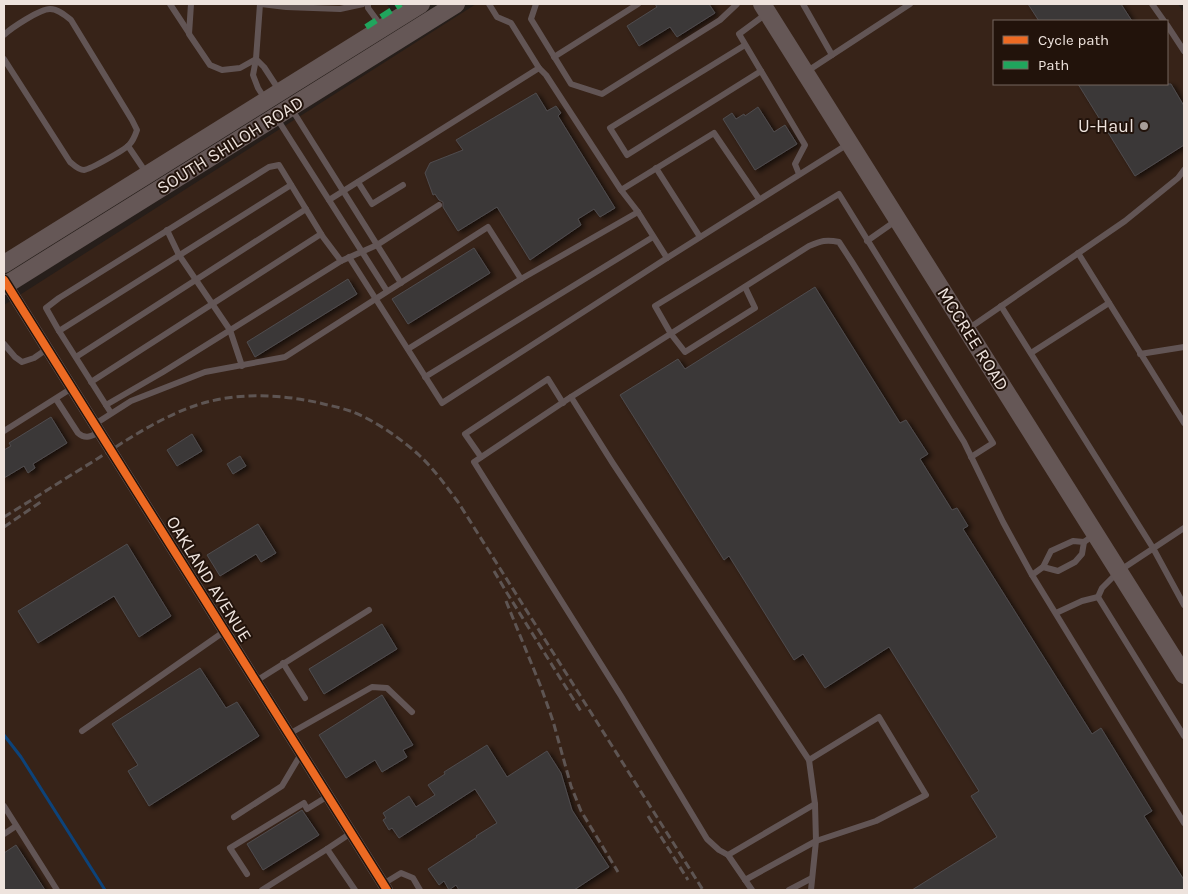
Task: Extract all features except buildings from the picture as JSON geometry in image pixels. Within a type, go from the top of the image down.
[{"type":"main road","name":"SOUTH SHILOH ROAD","points":[[4,264],[421,4]]},
{"type":"main road","name":"SOUTH SHILOH ROAD","points":[[5,283],[456,4]]},
{"type":"main road","name":"MCCREE ROAD","points":[[765,9],[967,329],[1090,538],[1119,571],[1184,675]]},
{"type":"main road","points":[[273,96],[283,112]]},
{"type":"street","name":"OAKLAND AVENUE","points":[[5,283],[385,887]]},
{"type":"lane","points":[[170,4],[210,65],[222,70],[240,68],[256,59]]},
{"type":"lane","points":[[190,34],[191,4]]},
{"type":"lane","points":[[273,96],[258,88],[253,75],[260,4],[340,9],[363,4]]},
{"type":"lane","points":[[368,4],[368,8],[382,28]]},
{"type":"lane","points":[[489,4],[497,16],[512,23],[539,68],[546,75],[667,258]]},
{"type":"lane","points":[[536,4],[531,19],[571,84],[602,94],[720,20],[736,4]]},
{"type":"lane","points":[[554,57],[638,4]]},
{"type":"lane","points":[[803,4],[832,55]]},
{"type":"lane","points":[[805,73],[910,4]]},
{"type":"lane","points":[[1152,4],[1163,20]]},
{"type":"lane","points":[[765,9],[738,34],[805,145],[795,164],[799,174]]},
{"type":"lane","points":[[4,35],[42,10],[58,10],[64,14],[71,20],[132,120],[137,130],[134,138],[128,146],[94,166],[83,170],[76,168],[70,162],[4,59]]},
{"type":"lane","points":[[1168,27],[1184,51]]},
{"type":"lane","points":[[745,45],[610,128],[627,155],[761,71]]},
{"type":"lane","points":[[256,59],[264,67],[273,96]]},
{"type":"lane","points":[[329,200],[539,68]]},
{"type":"lane","points":[[283,112],[343,191],[401,283]]},
{"type":"lane","points":[[283,112],[329,200],[387,291]]},
{"type":"lane","points":[[621,190],[714,133],[759,199]]},
{"type":"lane","points":[[349,257],[442,403],[849,143]]},
{"type":"lane","points":[[128,146],[148,174]]},
{"type":"lane","points":[[111,413],[46,308],[59,298],[269,166],[279,165],[321,234],[341,260]]},
{"type":"lane","points":[[656,168],[700,237]]},
{"type":"lane","points":[[967,329],[1125,221],[1184,172]]},
{"type":"lane","points":[[358,182],[372,204],[403,185]]},
{"type":"lane","points":[[59,331],[291,185]]},
{"type":"lane","points":[[745,287],[755,308],[685,352],[671,334],[655,306],[839,194],[993,443],[972,457]]},
{"type":"lane","points":[[106,405],[341,260],[377,245],[439,205]]},
{"type":"lane","points":[[76,357],[306,209]]},
{"type":"lane","points":[[408,349],[522,279],[638,212]]},
{"type":"lane","points":[[867,241],[898,220]]},
{"type":"lane","points":[[56,398],[78,433],[82,437],[87,438],[111,413],[131,401],[205,372],[285,357],[488,227],[522,279]]},
{"type":"lane","points":[[167,230],[179,255],[230,330],[242,366]]},
{"type":"lane","points":[[91,382],[321,234]]},
{"type":"lane","points":[[425,377],[653,237]]},
{"type":"lane","points":[[752,890],[728,855],[707,839],[621,696],[474,462],[563,402],[809,246],[821,241],[839,242],[964,442],[1003,522],[1032,575],[1184,823]]},
{"type":"lane","points":[[1078,253],[1184,423]]},
{"type":"lane","points":[[1030,353],[1108,303]]},
{"type":"lane","points":[[1001,306],[1154,548],[1184,605]]},
{"type":"lane","points":[[4,344],[22,362],[34,358],[48,349]]},
{"type":"lane","points":[[1140,354],[1184,347]]},
{"type":"lane","points":[[481,457],[466,434],[474,428],[548,379],[563,402]]},
{"type":"lane","points":[[4,430],[72,388]]},
{"type":"lane","points":[[571,397],[809,760],[815,804],[816,840],[811,890]]},
{"type":"lane","points":[[1056,613],[1098,596],[1102,588],[1119,571],[1184,528]]},
{"type":"lane","points":[[1032,575],[1043,567],[1051,551],[1074,541],[1090,538]]},
{"type":"lane","points":[[1043,567],[1058,571],[1075,562],[1082,554],[1090,538]]},
{"type":"lane","points":[[1098,596],[1184,736]]},
{"type":"lane","points":[[256,681],[369,610]]},
{"type":"lane","points":[[82,731],[225,631]]},
{"type":"lane","points":[[283,664],[305,698]]},
{"type":"lane","points":[[289,734],[372,687],[387,688],[412,712]]},
{"type":"lane","points":[[745,880],[816,840],[876,821],[926,795],[879,717],[809,760]]},
{"type":"lane","points":[[234,816],[282,786],[301,754]]},
{"type":"lane","points":[[247,874],[230,848],[304,803],[307,809],[328,796]]},
{"type":"lane","points":[[728,855],[815,804]]},
{"type":"lane","points":[[4,806],[57,890]]},
{"type":"lane","points":[[4,834],[16,826]]},
{"type":"lane","points":[[262,890],[351,833]]},
{"type":"lane","points":[[327,849],[354,890]]},
{"type":"lane","points":[[385,887],[401,873],[413,878],[420,890]]},
{"type":"lane","points":[[788,890],[812,878]]},
{"type":"shaded area","points":[[4,4],[387,4],[393,15],[4,257]]},
{"type":"shaded area","points":[[476,4],[1178,4],[1184,13],[1184,890],[4,890],[4,305]]},
{"type":"waterway","points":[[4,735],[21,757],[105,890]]},
{"type":"railway","points":[[4,517],[145,429],[184,410],[212,401],[243,396],[274,396],[345,409],[371,421],[419,455],[458,502],[703,890]]},
{"type":"railway","points":[[4,527],[42,501]]},
{"type":"railway","points":[[494,571],[582,713]]},
{"type":"railway","points":[[506,601],[541,687],[553,721],[571,786],[581,811],[618,872]]},
{"type":"railway","points":[[648,816],[688,880]]},
{"type":"marked path","points":[[366,27],[401,4]]},
{"type":"cycle path","points":[[4,280],[387,890]]},
{"type":"place","name":"U-Haul","points":[[1144,126]]}]
